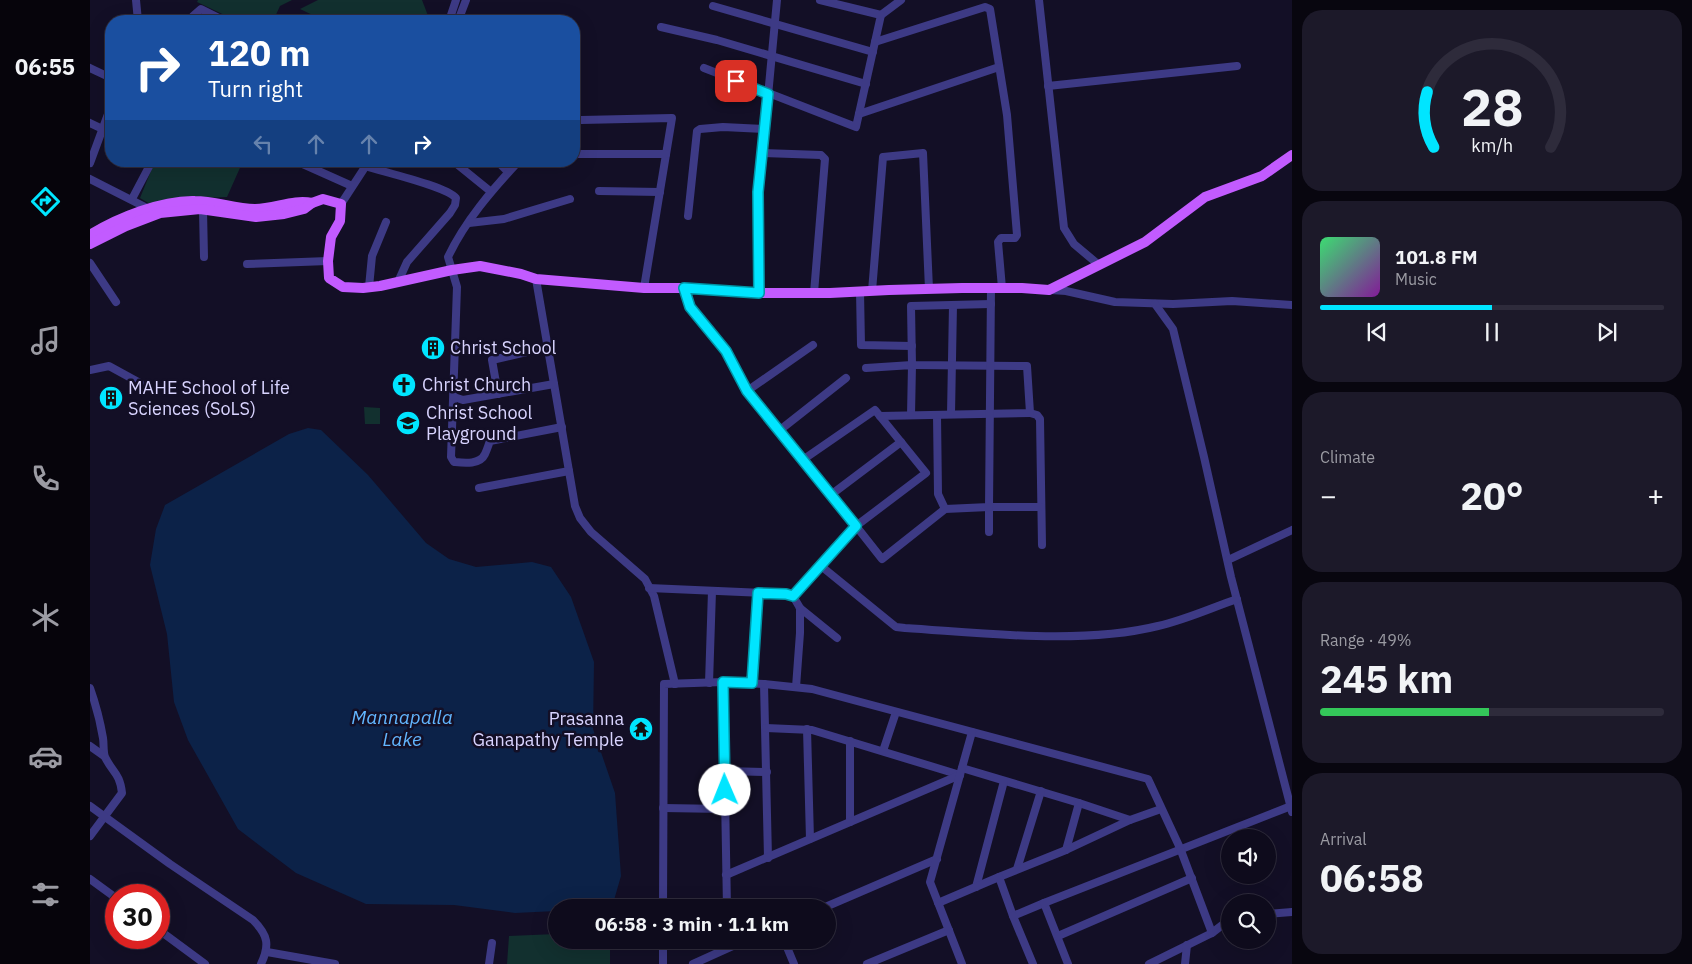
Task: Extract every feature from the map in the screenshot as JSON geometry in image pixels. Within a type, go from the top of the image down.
[{"type":"main road","points":[[90,235],[113,223],[149,209],[182,201],[196,200],[256,209],[323,199],[340,204],[340,221],[331,237],[328,260],[329,278],[344,287],[369,287],[480,266],[521,274],[536,280],[644,288],[684,288],[759,293],[991,288],[1049,290],[1145,242],[1205,198],[1262,176],[1292,155]]},
{"type":"main road","points":[[90,244],[126,226],[160,213],[203,210],[256,217],[284,214],[304,209],[312,202]]},
{"type":"street","points":[[136,0],[137,15]]},
{"type":"street","points":[[451,15],[456,0]]},
{"type":"street","points":[[460,15],[466,0]]},
{"type":"street","points":[[759,293],[758,192],[777,0]]},
{"type":"street","points":[[820,0],[881,15]]},
{"type":"street","points":[[704,68],[856,127],[881,15],[901,0]]},
{"type":"street","points":[[1038,0],[1064,228],[1074,244],[1099,265]]},
{"type":"street","points":[[713,6],[873,52]]},
{"type":"street","points":[[875,42],[985,7],[990,9],[1007,115],[1017,235],[1015,238],[1001,238],[998,242],[1002,288]]},
{"type":"street","points":[[194,15],[200,10],[211,15]]},
{"type":"street","points":[[661,27],[717,40],[866,84]]},
{"type":"street","points":[[1048,86],[1237,66]]},
{"type":"street","points":[[859,114],[999,67]]},
{"type":"street","points":[[90,68],[105,75]]},
{"type":"street","points":[[581,120],[672,118],[644,288]]},
{"type":"street","points":[[90,163],[105,122]]},
{"type":"street","points":[[90,123],[105,131]]},
{"type":"street","points":[[688,216],[697,131],[700,129],[722,127],[764,129]]},
{"type":"street","points":[[763,153],[821,155],[825,159],[814,293]]},
{"type":"street","points":[[872,291],[883,157],[922,153],[929,289]]},
{"type":"street","points":[[580,154],[666,154]]},
{"type":"street","points":[[132,199],[149,167]]},
{"type":"street","points":[[312,167],[350,185]]},
{"type":"street","points":[[340,204],[350,185],[363,167]]},
{"type":"street","points":[[377,167],[452,193],[456,198],[455,205],[450,214],[408,262],[398,282]]},
{"type":"street","points":[[459,167],[490,191]]},
{"type":"street","points":[[503,167],[508,172]]},
{"type":"street","points":[[513,167],[490,191],[456,241],[448,257],[457,287],[452,457],[454,462],[465,464],[480,460],[485,454],[490,441],[562,426]]},
{"type":"street","points":[[90,179],[149,209]]},
{"type":"street","points":[[600,191],[660,192]]},
{"type":"street","points":[[469,223],[504,219],[570,199]]},
{"type":"street","points":[[203,210],[204,257]]},
{"type":"street","points":[[369,287],[372,256],[386,222]]},
{"type":"street","points":[[247,264],[328,260]]},
{"type":"street","points":[[90,263],[116,302]]},
{"type":"street","points":[[536,280],[575,506],[580,518],[591,532],[645,579],[654,596],[675,684]]},
{"type":"street","points":[[684,288],[690,307],[726,351],[747,391],[804,459],[882,559],[945,509],[1041,507]]},
{"type":"street","points":[[989,532],[991,288]]},
{"type":"street","points":[[1049,290],[1066,291],[1115,302],[1155,304],[1232,302],[1292,305]]},
{"type":"street","points":[[860,291],[860,344],[912,346]]},
{"type":"street","points":[[911,415],[911,306],[990,304]]},
{"type":"street","points":[[1013,916],[1180,848],[1292,809],[1237,599],[1172,329],[1155,304]]},
{"type":"street","points":[[951,414],[953,305]]},
{"type":"street","points":[[747,391],[813,345]]},
{"type":"street","points":[[498,394],[492,360],[548,347]]},
{"type":"street","points":[[866,368],[912,365],[1027,366],[1030,412]]},
{"type":"street","points":[[90,370],[109,366],[140,383]]},
{"type":"street","points":[[780,430],[846,378]]},
{"type":"street","points":[[454,398],[463,400],[554,384]]},
{"type":"street","points":[[793,596],[856,526],[926,473],[875,410],[804,459]]},
{"type":"street","points":[[880,416],[1030,412],[1037,415],[1040,419],[1042,545]]},
{"type":"street","points":[[937,415],[938,494],[945,509]]},
{"type":"street","points":[[832,494],[901,442]]},
{"type":"street","points":[[479,488],[569,471]]},
{"type":"street","points":[[1228,560],[1292,530]]},
{"type":"street","points":[[821,566],[896,627],[905,628],[1076,636],[1128,632],[1159,626],[1237,599]]},
{"type":"street","points":[[649,588],[786,594],[793,596],[800,608],[837,638]]},
{"type":"street","points":[[709,682],[712,591]]},
{"type":"street","points":[[752,683],[758,593]]},
{"type":"street","points":[[796,687],[800,608]]},
{"type":"street","points":[[723,682],[727,899]]},
{"type":"street","points":[[663,899],[664,684],[752,683],[812,689],[1148,779],[1180,848],[1212,933]]},
{"type":"street","points":[[764,684],[768,858]]},
{"type":"street","points":[[90,688],[98,709],[104,743],[104,756]]},
{"type":"street","points":[[883,751],[896,712]]},
{"type":"street","points":[[766,728],[812,730],[961,772],[1041,791],[1130,820]]},
{"type":"street","points":[[806,729],[810,839]]},
{"type":"street","points":[[962,964],[930,882],[972,732]]},
{"type":"street","points":[[850,741],[850,822]]},
{"type":"street","points":[[90,746],[104,756],[116,772],[121,784],[122,793],[90,836]]},
{"type":"street","points":[[724,771],[767,772]]},
{"type":"street","points":[[726,875],[961,772]]},
{"type":"street","points":[[976,887],[1004,781]]},
{"type":"street","points":[[1018,869],[1041,791]]},
{"type":"street","points":[[1066,850],[1079,803]]},
{"type":"street","points":[[90,806],[253,920],[264,931],[267,952],[261,964]]},
{"type":"street","points":[[663,808],[725,809]]},
{"type":"street","points":[[938,903],[1066,850],[1130,820],[1161,809]]},
{"type":"street","points":[[836,902],[937,859]]},
{"type":"street","points":[[999,877],[1033,964]]},
{"type":"street","points":[[1058,936],[1192,878]]},
{"type":"street","points":[[90,879],[105,890]]},
{"type":"street","points":[[1044,903],[1068,964]]},
{"type":"street","points":[[1276,913],[1292,912]]},
{"type":"street","points":[[1149,964],[1212,933],[1221,926]]},
{"type":"street","points":[[867,964],[949,930]]},
{"type":"street","points":[[170,938],[205,964]]},
{"type":"street","points":[[489,964],[492,942]]},
{"type":"street","points":[[1186,964],[1187,946]]},
{"type":"street","points":[[663,949],[663,964]]},
{"type":"street","points":[[693,964],[718,949]]},
{"type":"street","points":[[788,949],[794,964]]},
{"type":"street","points":[[267,952],[335,964]]},
{"type":"green space","points":[[198,0],[292,0],[280,6],[276,15],[224,15],[197,2]]},
{"type":"green space","points":[[318,0],[422,0],[428,15],[312,15],[300,9]]},
{"type":"green space","points":[[153,167],[240,167],[227,197],[177,199],[150,204],[140,198]]},
{"type":"green space","points":[[364,407],[380,408],[380,424],[365,424]]},
{"type":"green space","points":[[548,934],[548,949],[610,949],[610,964],[507,964],[509,936]]},
{"type":"water","name":"Mannapalla Lake","points":[[308,428],[321,430],[368,475],[426,543],[449,559],[476,567],[532,562],[551,567],[571,597],[594,662],[593,729],[615,793],[621,876],[614,899],[548,899],[548,911],[515,913],[454,905],[366,904],[296,873],[238,829],[188,740],[174,702],[167,634],[150,565],[156,529],[165,505],[289,434]]},
{"type":"place","name":"Christ School","points":[[433,348]]},
{"type":"place","name":"Christ Church","points":[[404,385]]},
{"type":"place","name":"MAHE School of Life Sciences (SoLS)","points":[[111,398]]},
{"type":"place","name":"Christ School Playground","points":[[408,423]]},
{"type":"place","name":"Prasanna Ganapathy Temple","points":[[641,729]]},
{"type":"route","points":[[725,790],[723,682],[752,683],[758,593],[793,596],[856,526],[804,459],[747,391],[726,351],[690,307],[684,288],[759,293],[758,192],[768,94],[736,81]]}]
